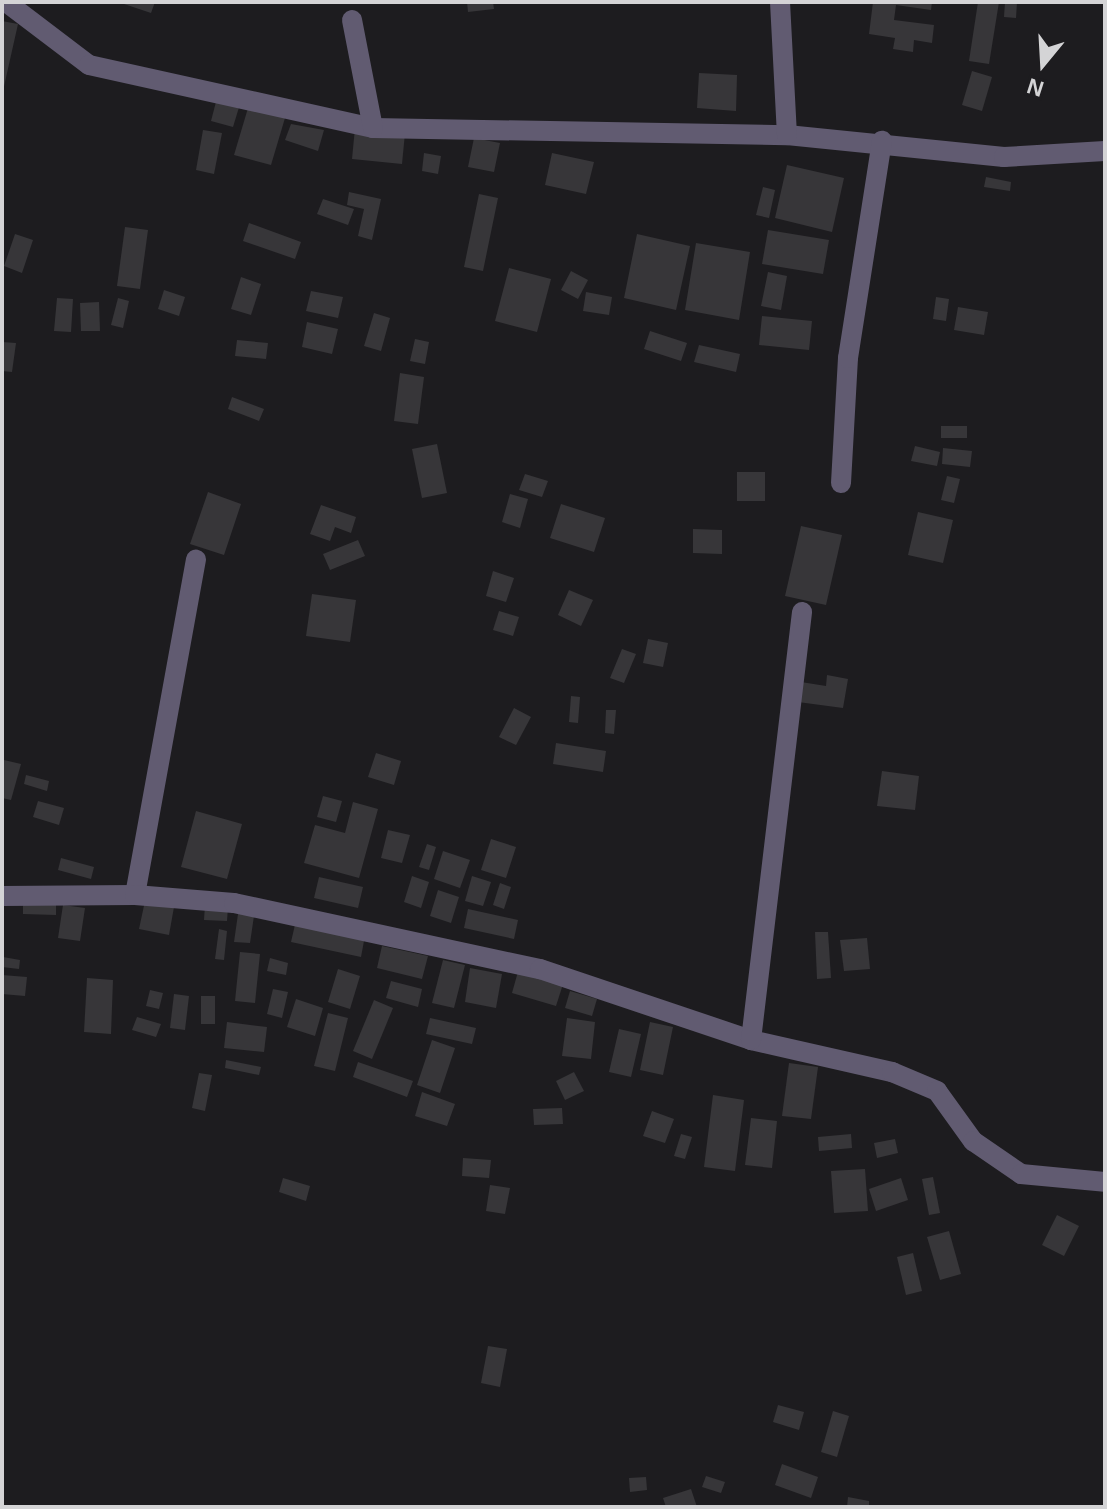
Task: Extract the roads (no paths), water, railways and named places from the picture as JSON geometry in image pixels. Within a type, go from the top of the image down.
[{"type":"street","points":[[6,2],[89,65],[373,128],[787,135],[882,141],[1004,157],[1105,151]]},
{"type":"street","points":[[780,2],[787,135]]},
{"type":"street","points":[[352,20],[373,128]]},
{"type":"street","points":[[841,483],[848,358],[882,141]]},
{"type":"street","points":[[135,895],[196,560]]},
{"type":"street","points":[[751,1040],[802,612]]},
{"type":"street","points":[[2,896],[135,895],[284,910],[540,969],[751,1040],[892,1072],[937,1091],[973,1141],[1021,1174],[1105,1182]]}]
